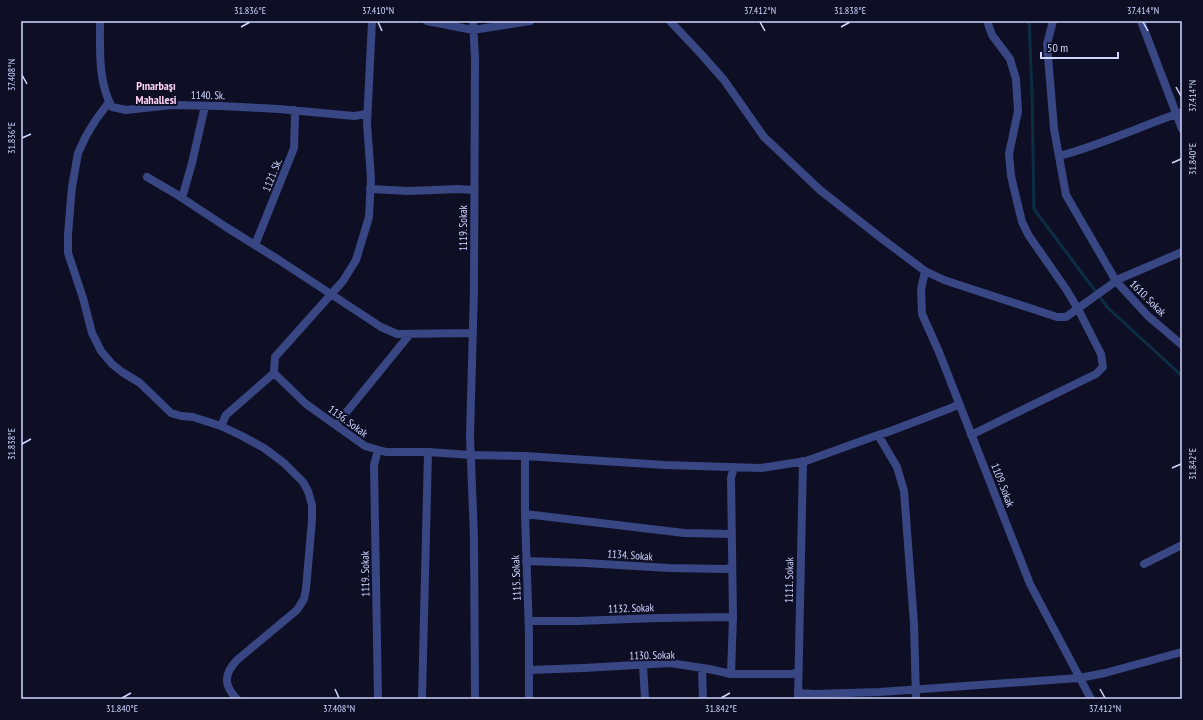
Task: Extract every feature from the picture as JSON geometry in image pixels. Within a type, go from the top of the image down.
[{"type":"street","points":[[100,21],[100,50],[103,80],[107,97],[110,102],[95,121],[78,153],[72,187],[68,235],[68,252],[83,298],[92,333],[101,352],[112,364],[140,383],[171,413],[193,417],[221,426],[264,448],[284,463],[303,482],[312,505],[312,528],[304,599],[297,610],[230,667],[227,674],[227,685],[237,699]]},
{"type":"street","points":[[221,426],[226,415],[274,373],[275,357],[343,281],[356,260],[369,217],[371,178],[367,124],[372,21]]},
{"type":"street","points":[[427,21],[473,30],[493,24],[530,21]]},
{"type":"street","name":"1119. Sokak","points":[[473,21],[475,59],[473,333],[470,436],[474,538],[475,699]]},
{"type":"street","points":[[670,21],[724,80],[764,137],[820,190],[926,271],[944,280],[1057,316],[1066,317],[1114,283],[1182,252]]},
{"type":"street","points":[[971,435],[1096,374],[1103,367],[1102,354],[1080,307],[1029,236],[1022,222],[1011,176],[1009,154],[1018,110],[1016,79],[1010,59],[992,35],[987,21]]},
{"type":"street","name":"1610. Sokak","points":[[1053,21],[1047,44],[1054,129],[1066,195],[1114,283],[1148,316],[1182,345]]},
{"type":"street","points":[[1141,21],[1179,113],[1182,129]]},
{"type":"street","name":"1140. Sk.","points":[[110,102],[112,106],[126,110],[172,105],[294,110],[354,116],[368,114]]},
{"type":"street","points":[[182,198],[192,163],[205,106]]},
{"type":"street","name":"1121. Sk.","points":[[254,245],[294,148],[294,110]]},
{"type":"street","points":[[1059,156],[1080,151],[1179,113]]},
{"type":"street","points":[[147,177],[332,294],[381,327],[398,334],[473,333]]},
{"type":"street","points":[[370,189],[409,191],[458,189],[474,190]]},
{"type":"street","name":"1109. Sokak","points":[[926,271],[921,290],[922,314],[939,352],[1030,584],[1091,699]]},
{"type":"street","points":[[336,425],[410,334]]},
{"type":"street","name":"1136. Sokak","points":[[274,373],[306,404],[365,446],[386,452],[428,452],[471,455],[525,456],[665,465],[761,468],[803,461],[888,432],[959,404]]},
{"type":"street","points":[[878,435],[898,467],[904,492],[914,624],[916,699]]},
{"type":"street","name":"1119. Sokak","points":[[378,450],[374,465],[378,699]]},
{"type":"street","points":[[422,699],[428,452]]},
{"type":"street","name":"1115. Sokak","points":[[525,456],[530,699]]},
{"type":"street","name":"1111. Sokak","points":[[798,696],[803,461]]},
{"type":"street","points":[[731,674],[733,617],[731,478],[734,467]]},
{"type":"street","points":[[525,514],[684,533],[732,534]]},
{"type":"street","points":[[1144,564],[1182,545]]},
{"type":"street","name":"1134. Sokak","points":[[526,561],[669,568],[732,567]]},
{"type":"street","name":"1132. Sokak","points":[[529,621],[733,617]]},
{"type":"street","points":[[798,696],[880,692],[1079,678],[1105,674],[1182,652]]},
{"type":"street","name":"1130. Sokak","points":[[530,670],[670,663],[731,674],[792,674],[798,672]]},
{"type":"street","points":[[643,665],[645,699]]},
{"type":"street","points":[[702,668],[703,699]]},
{"type":"waterway","points":[[1029,21],[1034,209],[1108,308],[1182,376]]},
{"type":"district","name":"Pınarbaşı Mahallesi","points":[[156,92]]}]
